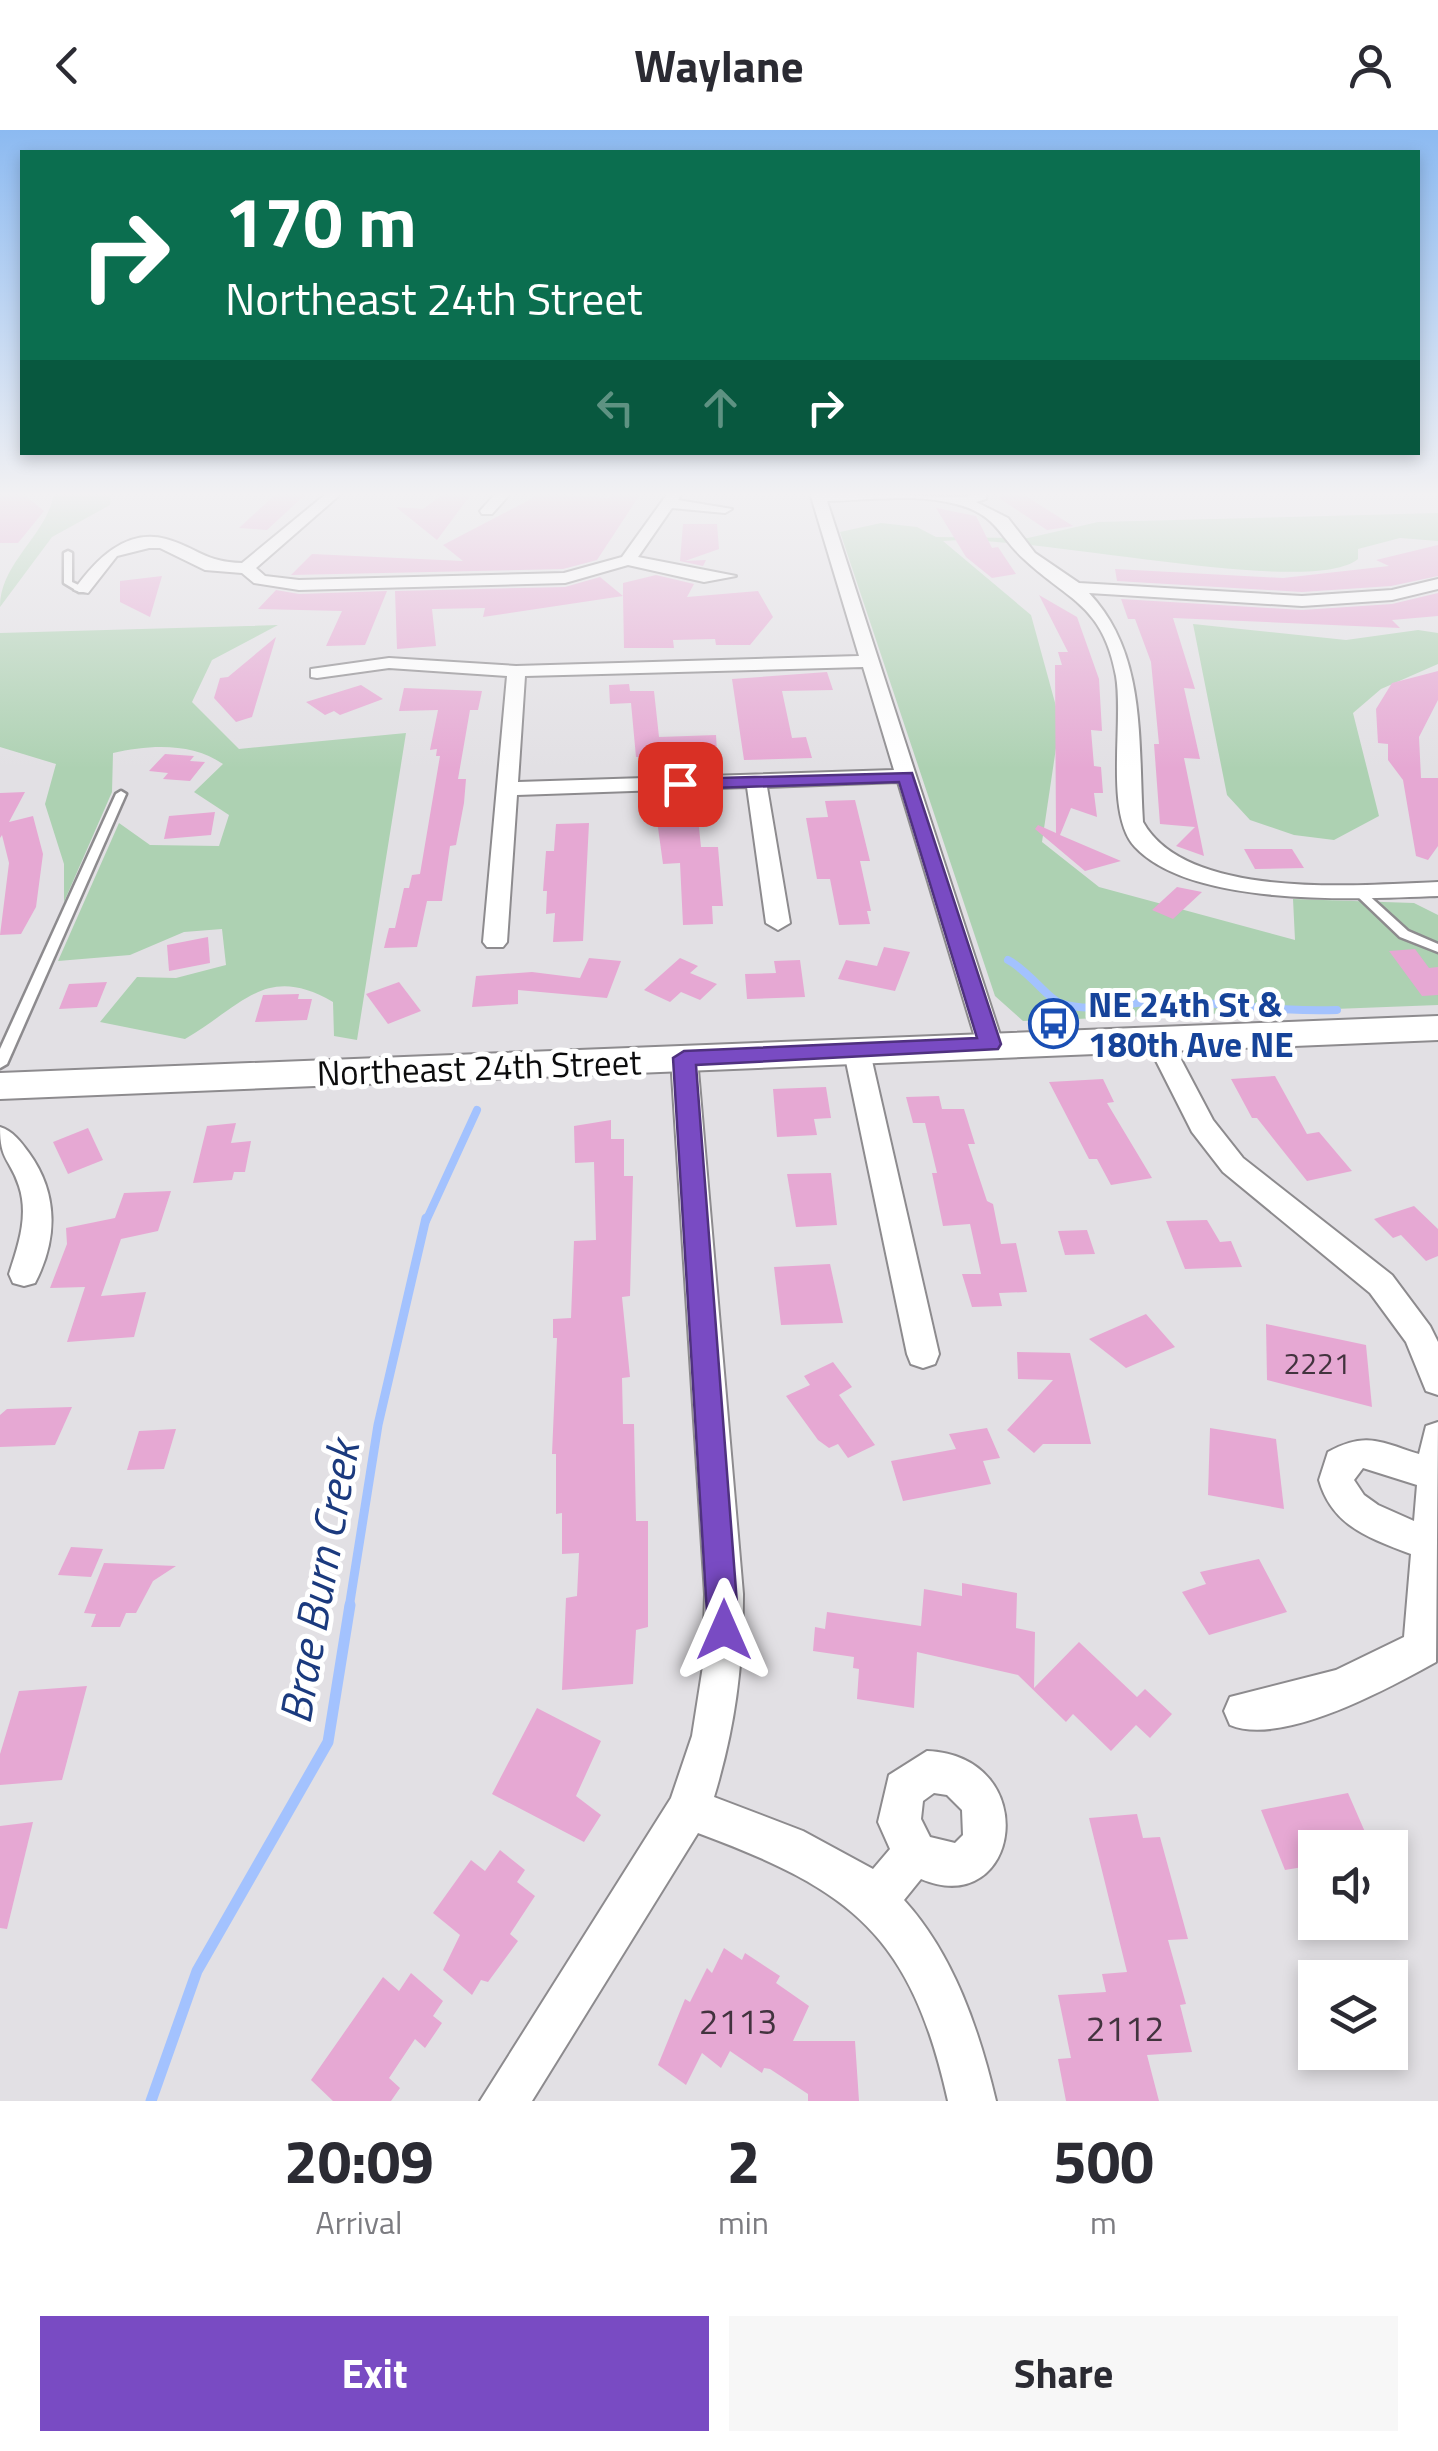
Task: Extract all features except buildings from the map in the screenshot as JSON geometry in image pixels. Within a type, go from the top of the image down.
[{"type":"main road","name":"Northeast 24th Street","points":[[0,1086],[1438,1028]]},
{"type":"street","points":[[82,590],[86,585]]},
{"type":"street","points":[[846,585],[990,1044]]},
{"type":"street","points":[[1071,585],[1092,603],[1114,637],[1125,676],[1132,822],[1144,844],[1160,856],[1234,883],[1360,893],[1438,890]]},
{"type":"street","points":[[1075,588],[1312,604],[1380,599],[1434,585]]},
{"type":"street","points":[[317,672],[390,662],[516,671],[870,661]]},
{"type":"street","points":[[495,942],[516,671]]},
{"type":"street","points":[[506,789],[906,776]]},
{"type":"street","points":[[756,782],[778,923]]},
{"type":"street","points":[[1158,1039],[1202,1126],[1233,1165],[1381,1284],[1419,1335],[1438,1381]]},
{"type":"street","points":[[857,1052],[923,1354]]},
{"type":"street","points":[[504,2101],[690,1808],[712,1736],[722,1666],[724,1594],[684,1058]]},
{"type":"street","points":[[0,1137],[24,1163],[38,1191],[40,1227],[24,1274]]},
{"type":"street","points":[[1244,1711],[1302,1704],[1430,1657],[1430,1544],[1438,1438]]},
{"type":"street","points":[[1430,1544],[1358,1512],[1341,1494],[1336,1472],[1340,1463],[1360,1452],[1436,1475]]},
{"type":"street","points":[[690,1808],[820,1864],[876,1901],[920,1962],[954,2029],[972,2101]]},
{"type":"street","points":[[876,1901],[915,1852]]},
{"type":"lane","points":[[72,585],[82,590]]},
{"type":"lane","points":[[0,1064],[122,794]]},
{"type":"lane","points":[[1360,893],[1404,934],[1438,948]]},
{"type":"green space","points":[[4,585],[16,585],[0,607]]},
{"type":"green space","points":[[858,585],[995,585],[1031,615],[1060,721],[1042,842],[1099,887],[1295,940],[1293,899],[1414,903],[1438,915],[1438,1005],[1023,1021],[995,996]]},
{"type":"green space","points":[[1193,624],[1346,640],[1418,630],[1438,633],[1438,664],[1381,689],[1353,713],[1379,816],[1334,840],[1294,835],[1250,820],[1227,795]]},
{"type":"green space","points":[[278,625],[212,660],[192,702],[239,749],[406,733],[357,1040],[334,1036],[333,1002],[290,987],[256,993],[185,1039],[100,1022],[137,977],[176,978],[226,965],[222,929],[184,932],[130,955],[58,961],[119,823],[150,845],[219,846],[229,815],[194,792],[223,764],[197,752],[170,747],[113,753],[112,792],[64,902],[64,864],[45,804],[56,764],[0,747],[0,633]]},
{"type":"waterway","name":"Brae Burn Creek","points":[[1008,960],[1055,1000],[1086,1008],[1168,1001],[1337,1010]]},
{"type":"waterway","name":"Brae Burn Creek","points":[[426,1221],[477,1110]]},
{"type":"waterway","name":"Brae Burn Creek","points":[[349,1608],[378,1425],[426,1218]]},
{"type":"waterway","name":"Brae Burn Creek","points":[[151,2101],[197,1971],[328,1742],[350,1605]]},
{"type":"place","name":"NE 24th St & 180th Ave NE","points":[[1053,1024]]},
{"type":"route","points":[[680,784],[906,776],[990,1044],[684,1058],[724,1630]]}]
